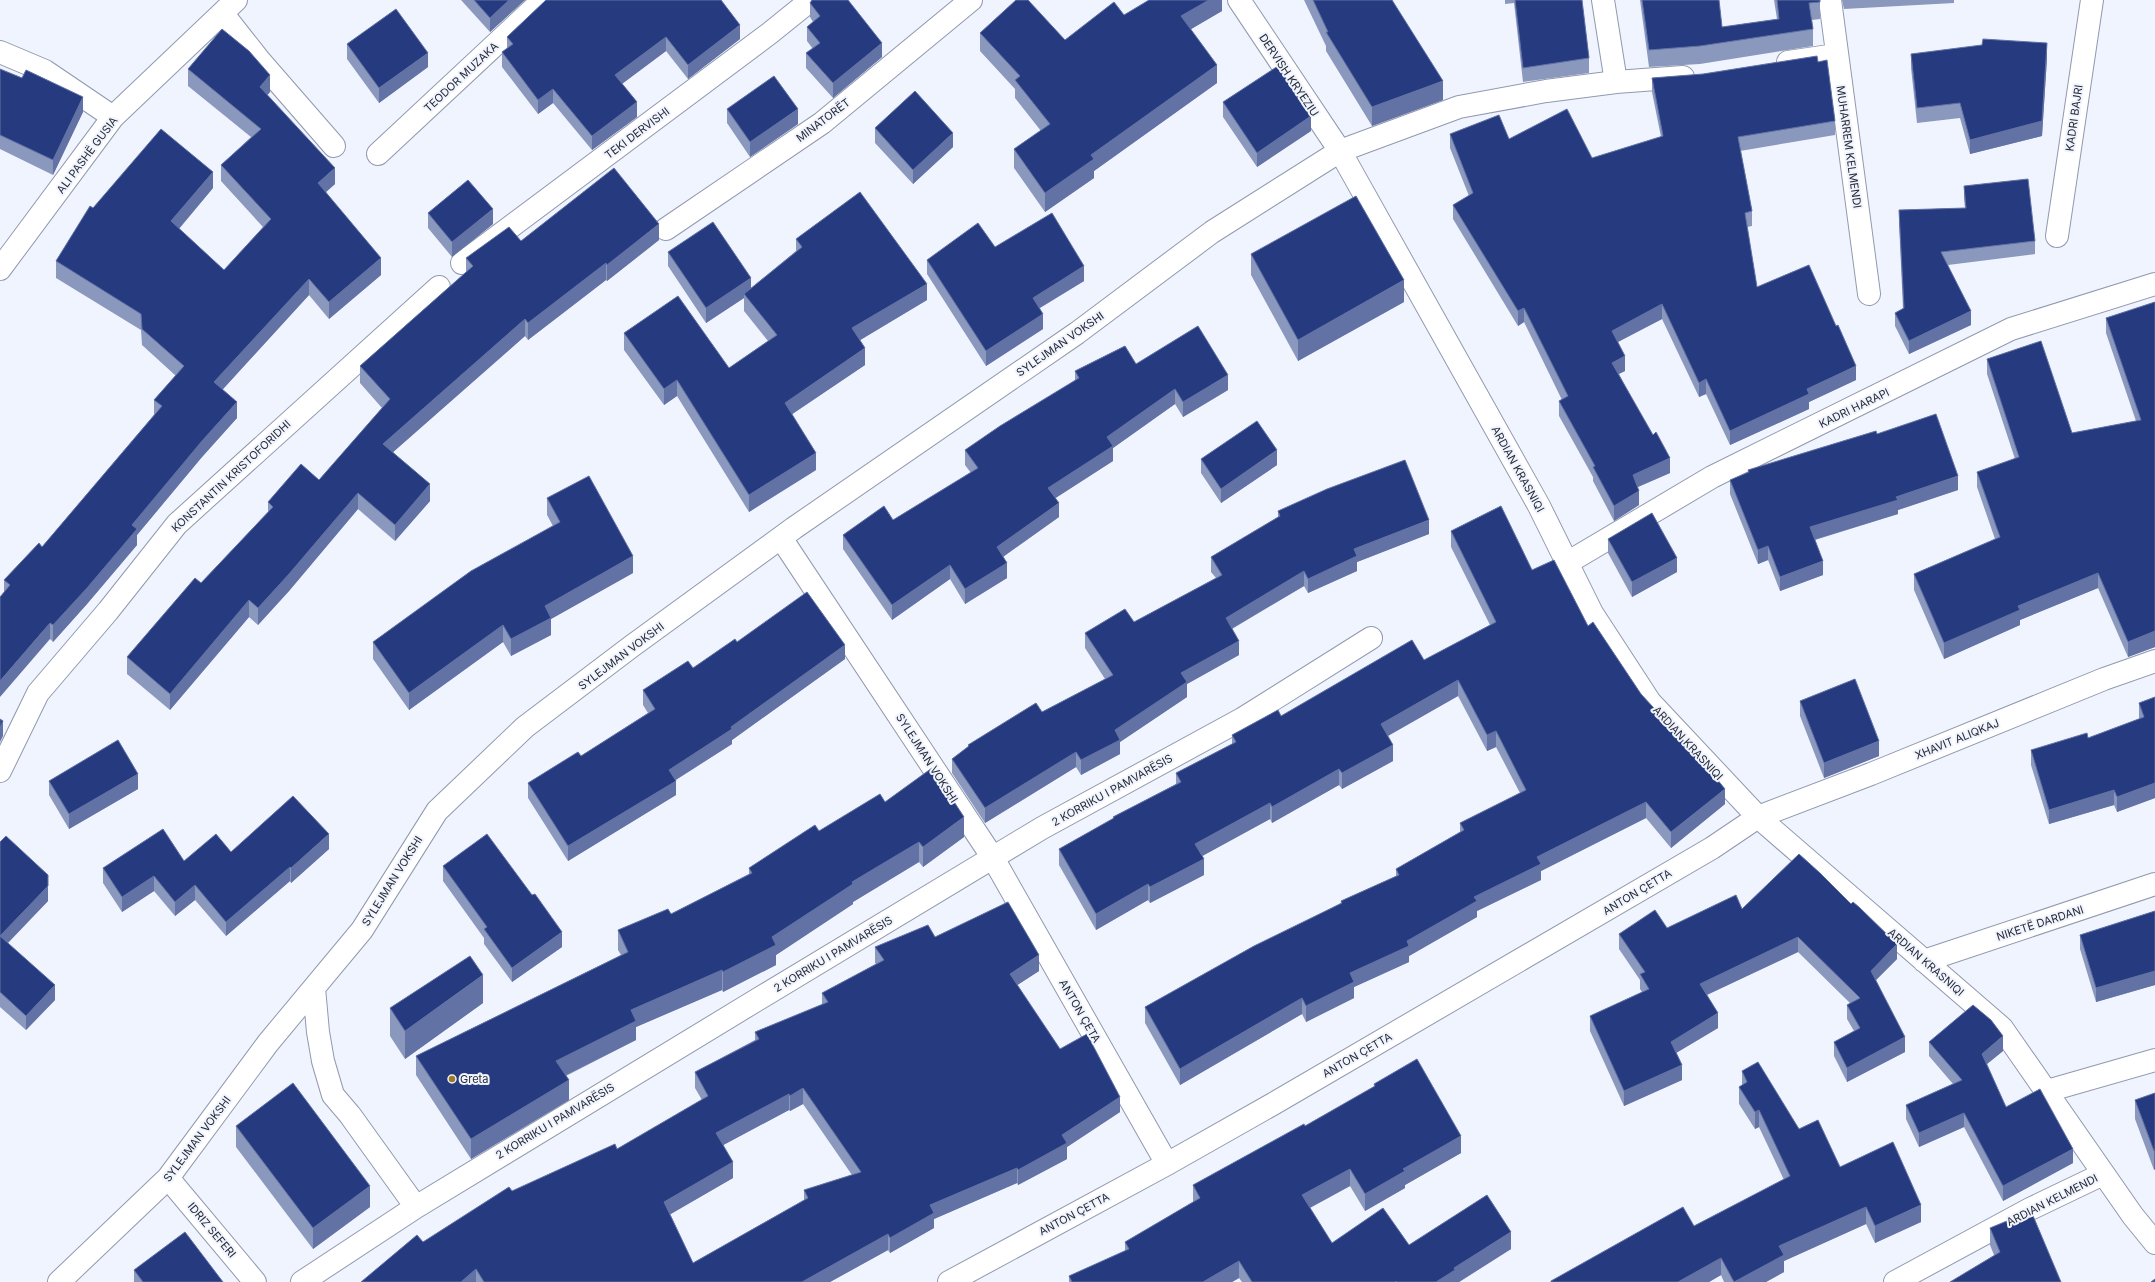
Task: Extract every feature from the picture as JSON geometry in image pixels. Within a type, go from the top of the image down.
[{"type":"street","name":"TEODOR MUZAKA","points":[[378,154],[543,0]]},
{"type":"street","name":"TEKI DERVISHI","points":[[462,263],[758,42],[811,0]]},
{"type":"street","name":"MINATORËT","points":[[666,229],[822,123],[971,0]]},
{"type":"street","name":"DERVISH KRYEZIU","points":[[1239,0],[1340,151]]},
{"type":"street","points":[[1603,0],[1616,82]]},
{"type":"street","name":"MUHARREM KELMENDI","points":[[1830,0],[1836,55],[1869,294]]},
{"type":"street","name":"KADRI BAJRI","points":[[2057,236],[2092,0]]},
{"type":"street","points":[[230,7],[260,61],[334,146]]},
{"type":"street","name":"ALI PASHË GUSIA","points":[[0,269],[113,117],[230,7]]},
{"type":"street","points":[[0,52],[45,71],[113,117]]},
{"type":"street","points":[[1768,65],[1836,55]]},
{"type":"street","name":"SYLEJMAN VOKSHI","points":[[60,1282],[168,1178],[268,1043],[362,930],[437,811],[526,727],[781,538],[1077,333],[1212,232],[1340,151],[1460,107],[1546,91],[1616,82],[1700,76]]},
{"type":"street","name":"ARDIAN KRASNIQI","points":[[1340,151],[1538,506],[1592,612],[1650,702],[1758,817],[2002,1028],[2103,1174],[2133,1216],[2155,1243]]},
{"type":"street","name":"KADRI HARAPI","points":[[1568,563],[1712,477],[2011,329],[2155,284]]},
{"type":"street","name":"KONSTANTIN KRISTOFORIDHI","points":[[0,771],[38,693],[108,611],[177,524],[439,287]]},
{"type":"street","name":"SYLEJMAN VOKSHI","points":[[781,538],[993,858]]},
{"type":"street","name":"2 KORRIKU I PAMVARËSIS","points":[[302,1282],[416,1207],[1042,828],[1242,719],[1371,638]]},
{"type":"street","name":"XHAVIT ALIQKAJ","points":[[1758,817],[1871,774],[2104,679],[2155,661]]},
{"type":"street","name":"ANTON ÇETTA","points":[[949,1282],[1167,1164],[1712,848],[1758,817]]},
{"type":"street","name":"ANTON ÇETA","points":[[993,858],[1167,1164]]},
{"type":"street","name":"NIKETË DARDANI","points":[[1924,961],[2155,884]]},
{"type":"street","points":[[314,988],[318,1032],[323,1061],[333,1095],[350,1115],[416,1207]]},
{"type":"street","points":[[2047,1091],[2155,1060]]},
{"type":"street","name":"ARDIAN KELMENDI","points":[[1895,1282],[2030,1210],[2103,1174]]},
{"type":"street","name":"IDRIZ SEFERI","points":[[168,1178],[255,1282]]},
{"type":"building","points":[[474,0],[509,0],[490,18]]},
{"type":"building","points":[[546,0],[721,0],[740,25],[688,65],[666,37],[615,75],[637,102],[592,136],[553,89],[538,100],[502,52],[513,44],[507,37]]},
{"type":"building","points":[[812,0],[848,0],[882,43],[833,83],[806,53],[820,43],[807,27],[820,16],[810,3]]},
{"type":"building","points":[[1016,0],[1028,0],[1065,40],[1114,2],[1124,15],[1149,0],[1209,0],[1181,16],[1217,65],[1091,155],[1094,159],[1045,193],[1014,149],[1050,124],[1015,80],[1020,76],[980,33]]},
{"type":"building","points":[[1313,0],[1392,0],[1443,81],[1372,107],[1326,32],[1328,32]]},
{"type":"building","points":[[1515,0],[1582,0],[1589,58],[1523,68]]},
{"type":"building","points":[[1642,0],[1719,0],[1722,27],[1779,19],[1777,0],[1820,0],[1820,2],[1809,3],[1813,29],[1700,46],[1649,50]]},
{"type":"building","points":[[396,9],[428,53],[379,88],[347,44]]},
{"type":"building","points":[[222,29],[249,51],[270,75],[260,87],[335,168],[318,183],[381,258],[329,302],[309,279],[214,382],[237,402],[202,441],[132,525],[137,529],[87,588],[53,625],[50,623],[0,681],[0,597],[10,585],[4,580],[39,543],[42,547],[162,406],[154,400],[184,366],[142,329],[141,314],[56,261],[90,206],[93,208],[161,129],[213,172],[171,221],[224,270],[271,219],[221,165],[261,129],[188,69]]},
{"type":"building","points":[[1983,39],[2047,43],[2042,121],[1970,140],[1960,103],[1917,108],[1911,54],[1982,45]]},
{"type":"building","points":[[1817,56],[1818,62],[1827,60],[1835,121],[1738,137],[1752,211],[1745,213],[1757,287],[1809,265],[1836,326],[1838,325],[1856,366],[1807,389],[1809,394],[1730,431],[1706,379],[1699,383],[1662,304],[1612,331],[1625,356],[1612,363],[1653,435],[1656,432],[1670,458],[1633,475],[1639,491],[1614,506],[1593,467],[1595,466],[1559,401],[1568,396],[1524,308],[1518,311],[1453,205],[1473,193],[1450,134],[1499,115],[1509,139],[1567,109],[1592,158],[1663,136],[1652,78],[1703,74]]},
{"type":"building","points":[[1278,66],[1311,116],[1257,153],[1223,102]]},
{"type":"building","points":[[0,69],[22,78],[26,70],[83,97],[53,160],[0,135]]},
{"type":"building","points":[[774,76],[798,109],[750,142],[727,109]]},
{"type":"building","points":[[915,91],[953,133],[913,170],[875,128]]},
{"type":"building","points":[[614,168],[659,224],[607,265],[606,263],[528,323],[525,319],[383,444],[430,484],[395,525],[358,493],[258,608],[249,600],[170,694],[127,657],[195,578],[201,583],[273,507],[268,502],[301,464],[319,480],[390,399],[360,366],[473,266],[466,258],[509,227],[521,241]]},
{"type":"building","points":[[2028,179],[2035,241],[1941,252],[1971,311],[1909,341],[1895,313],[1904,308],[1899,210],[1966,208],[1964,186]]},
{"type":"building","points":[[468,180],[493,209],[452,242],[428,213]]},
{"type":"building","points":[[860,192],[927,284],[852,328],[865,348],[785,403],[816,453],[749,495],[677,380],[664,389],[624,333],[678,296],[729,368],[777,335],[744,294],[802,247],[796,239]]},
{"type":"building","points":[[1356,196],[1404,280],[1298,340],[1251,254]]},
{"type":"building","points":[[1052,213],[1084,266],[1033,298],[1043,314],[986,351],[927,260],[978,223],[995,247]]},
{"type":"building","points":[[713,222],[751,278],[706,308],[668,252]]},
{"type":"building","points":[[2155,302],[2155,631],[2128,642],[2098,573],[2018,606],[2020,610],[1944,643],[1914,574],[2000,537],[1977,472],[2019,457],[1987,359],[2041,341],[2072,433],[2141,420],[2106,318]]},
{"type":"building","points":[[1198,326],[1228,375],[1183,402],[1175,389],[1107,437],[1113,446],[1048,488],[1059,503],[997,547],[1007,563],[965,589],[950,565],[892,605],[843,535],[884,506],[893,520],[978,468],[965,450],[1000,426],[1079,378],[1075,371],[1125,346],[1136,364]]},
{"type":"building","points":[[1936,414],[1958,476],[1896,497],[1898,500],[1810,527],[1823,561],[1780,577],[1768,546],[1758,550],[1730,480],[1749,472],[1748,470],[1876,431],[1877,434]]},
{"type":"building","points":[[1257,421],[1277,450],[1221,489],[1201,459]]},
{"type":"building","points":[[1405,460],[1429,520],[1354,549],[1357,556],[1308,579],[1304,571],[1226,618],[1239,641],[1181,673],[1187,682],[1115,730],[1120,740],[1081,760],[1076,752],[985,808],[952,759],[969,746],[968,745],[1036,703],[1042,712],[1113,675],[1085,633],[1125,609],[1134,622],[1222,575],[1211,557],[1280,516],[1278,511],[1327,489]]},
{"type":"building","points":[[589,476],[633,556],[545,606],[551,618],[511,639],[503,625],[409,693],[373,642],[471,571],[560,522],[547,498]]},
{"type":"building","points":[[1501,506],[1532,570],[1554,560],[1588,626],[1593,622],[1641,694],[1698,756],[1725,789],[1671,832],[1646,802],[1537,857],[1541,864],[1474,897],[1477,901],[1407,941],[1409,946],[1350,973],[1354,982],[1306,1006],[1302,998],[1180,1069],[1145,1007],[1254,946],[1342,903],[1341,901],[1399,875],[1396,869],[1464,830],[1460,823],[1526,790],[1496,731],[1487,735],[1458,680],[1381,724],[1393,745],[1342,773],[1339,769],[1272,807],[1270,803],[1195,844],[1204,859],[1150,887],[1148,884],[1096,914],[1059,849],[1114,818],[1113,817],[1181,782],[1176,773],[1236,742],[1232,735],[1278,710],[1281,716],[1412,640],[1424,660],[1496,622],[1451,531]]},
{"type":"building","points":[[1652,513],[1677,558],[1632,582],[1608,539]]},
{"type":"building","points":[[807,592],[845,645],[731,727],[732,729],[669,770],[676,781],[568,846],[528,783],[578,752],[581,756],[655,709],[643,690],[688,661],[693,668],[735,639],[737,642]]},
{"type":"building","points":[[1855,679],[1879,741],[1824,763],[1800,701]]},
{"type":"building","points":[[2155,697],[2155,783],[2117,797],[2114,790],[2049,810],[2031,750],[2087,733],[2088,738],[2144,717],[2139,703]]},
{"type":"building","points":[[0,719],[3,721],[0,728]]},
{"type":"building","points":[[118,740],[138,774],[69,814],[49,781]]},
{"type":"building","points":[[932,768],[964,817],[923,847],[919,842],[852,882],[853,884],[772,937],[776,945],[723,972],[722,970],[631,1010],[636,1021],[556,1061],[569,1080],[471,1139],[416,1056],[628,952],[618,930],[668,909],[671,914],[752,873],[749,868],[815,825],[819,831],[880,794],[885,802]]},
{"type":"building","points":[[293,796],[329,834],[226,922],[195,885],[175,902],[154,876],[122,897],[103,868],[163,829],[184,861],[216,834],[231,852]]},
{"type":"building","points":[[487,834],[532,895],[535,894],[562,932],[512,968],[484,929],[487,927],[443,866]]},
{"type":"building","points":[[6,836],[48,875],[48,886],[0,936],[0,842]]},
{"type":"building","points":[[1799,854],[1851,904],[1853,902],[1859,907],[1897,944],[1871,971],[1905,1037],[1847,1068],[1834,1042],[1860,1028],[1847,1005],[1860,998],[1798,937],[1700,984],[1718,1013],[1671,1042],[1682,1065],[1624,1091],[1590,1016],[1649,989],[1640,974],[1645,972],[1619,934],[1655,910],[1667,928],[1736,895],[1742,909]]},
{"type":"building","points":[[1008,902],[1039,955],[1010,974],[1060,1049],[1087,1034],[1120,1097],[1062,1135],[1067,1143],[1018,1170],[1017,1168],[930,1205],[934,1213],[890,1238],[888,1234],[802,1282],[484,1282],[476,1269],[461,1282],[361,1282],[417,1235],[423,1242],[509,1187],[512,1191],[615,1144],[617,1149],[708,1096],[695,1072],[759,1039],[755,1032],[828,1002],[822,993],[884,960],[875,947],[928,925],[935,937]],"holes":[[[803,1088],[861,1172],[804,1190],[808,1198],[693,1263],[664,1202],[733,1162],[716,1133]]]},
{"type":"building","points":[[2155,911],[2155,971],[2096,988],[2080,935]]},
{"type":"building","points":[[0,936],[55,985],[26,1016],[0,992]]},
{"type":"building","points":[[470,956],[483,975],[405,1031],[390,1008]]},
{"type":"building","points":[[1973,1005],[1991,1020],[2003,1036],[1982,1054],[2006,1107],[2040,1089],[2073,1149],[2003,1186],[1964,1113],[1919,1133],[1906,1105],[1962,1080],[1929,1042]]},
{"type":"building","points":[[1417,1059],[1461,1136],[1403,1169],[1405,1171],[1365,1194],[1350,1169],[1302,1195],[1332,1243],[1383,1208],[1409,1245],[1487,1195],[1511,1232],[1454,1268],[1455,1270],[1436,1282],[1252,1282],[1239,1261],[1203,1282],[1072,1282],[1069,1276],[1129,1249],[1125,1242],[1200,1198],[1193,1185],[1304,1124],[1305,1126],[1375,1086],[1374,1084]]},
{"type":"building","points":[[1758,1062],[1799,1129],[1818,1120],[1840,1167],[1893,1142],[1921,1205],[1875,1226],[1866,1207],[1779,1246],[1784,1255],[1734,1282],[1721,1258],[1678,1282],[1551,1282],[1683,1207],[1694,1226],[1790,1176],[1759,1110],[1755,1112],[1739,1087],[1747,1082],[1742,1071]]},
{"type":"building","points":[[293,1083],[370,1186],[313,1228],[236,1126]]},
{"type":"building","points":[[2155,1093],[2155,1151],[2154,1151],[2135,1100]]},
{"type":"building","points":[[2031,1211],[2061,1282],[1950,1282],[2000,1252],[1990,1228]]},
{"type":"building","points":[[185,1232],[223,1282],[143,1282],[134,1270]]},
{"type":"place","name":"Greta","points":[[452,1079]]}]
